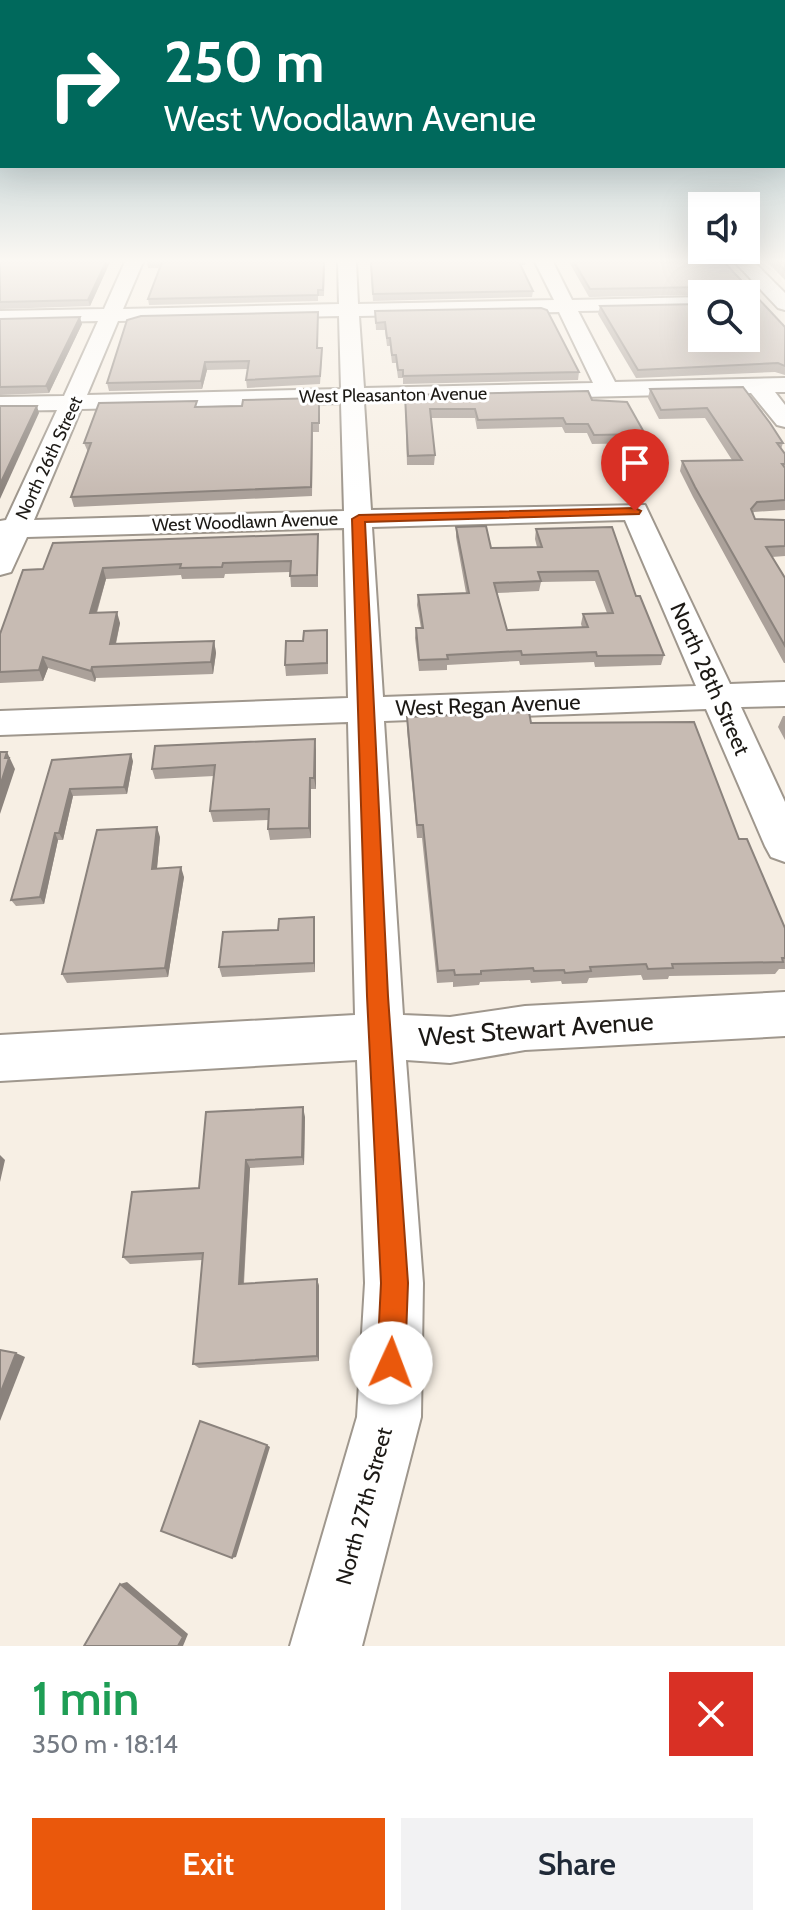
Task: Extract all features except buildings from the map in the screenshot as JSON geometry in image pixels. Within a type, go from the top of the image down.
[{"type":"street","name":"North 26th Street","points":[[0,566],[8,529],[75,402],[102,339]]},
{"type":"street","name":"North 27th Street","points":[[326,1646],[389,1417],[394,1283],[351,339]]},
{"type":"street","points":[[583,339],[608,390]]},
{"type":"street","name":"West Pleasanton Avenue","points":[[0,404],[785,385]]},
{"type":"street","points":[[758,386],[785,420]]},
{"type":"street","name":"West Woodlawn Avenue","points":[[8,529],[635,511]]},
{"type":"street","name":"North 28th Street","points":[[635,511],[785,846]]},
{"type":"street","name":"West Regan Avenue","points":[[0,723],[785,694]]},
{"type":"street","name":"West Stewart Avenue","points":[[0,1058],[382,1036],[450,1040],[525,1028],[785,1014]]},
{"type":"route","points":[[391,1363],[394,1283],[378,996],[359,519],[635,511]]}]
